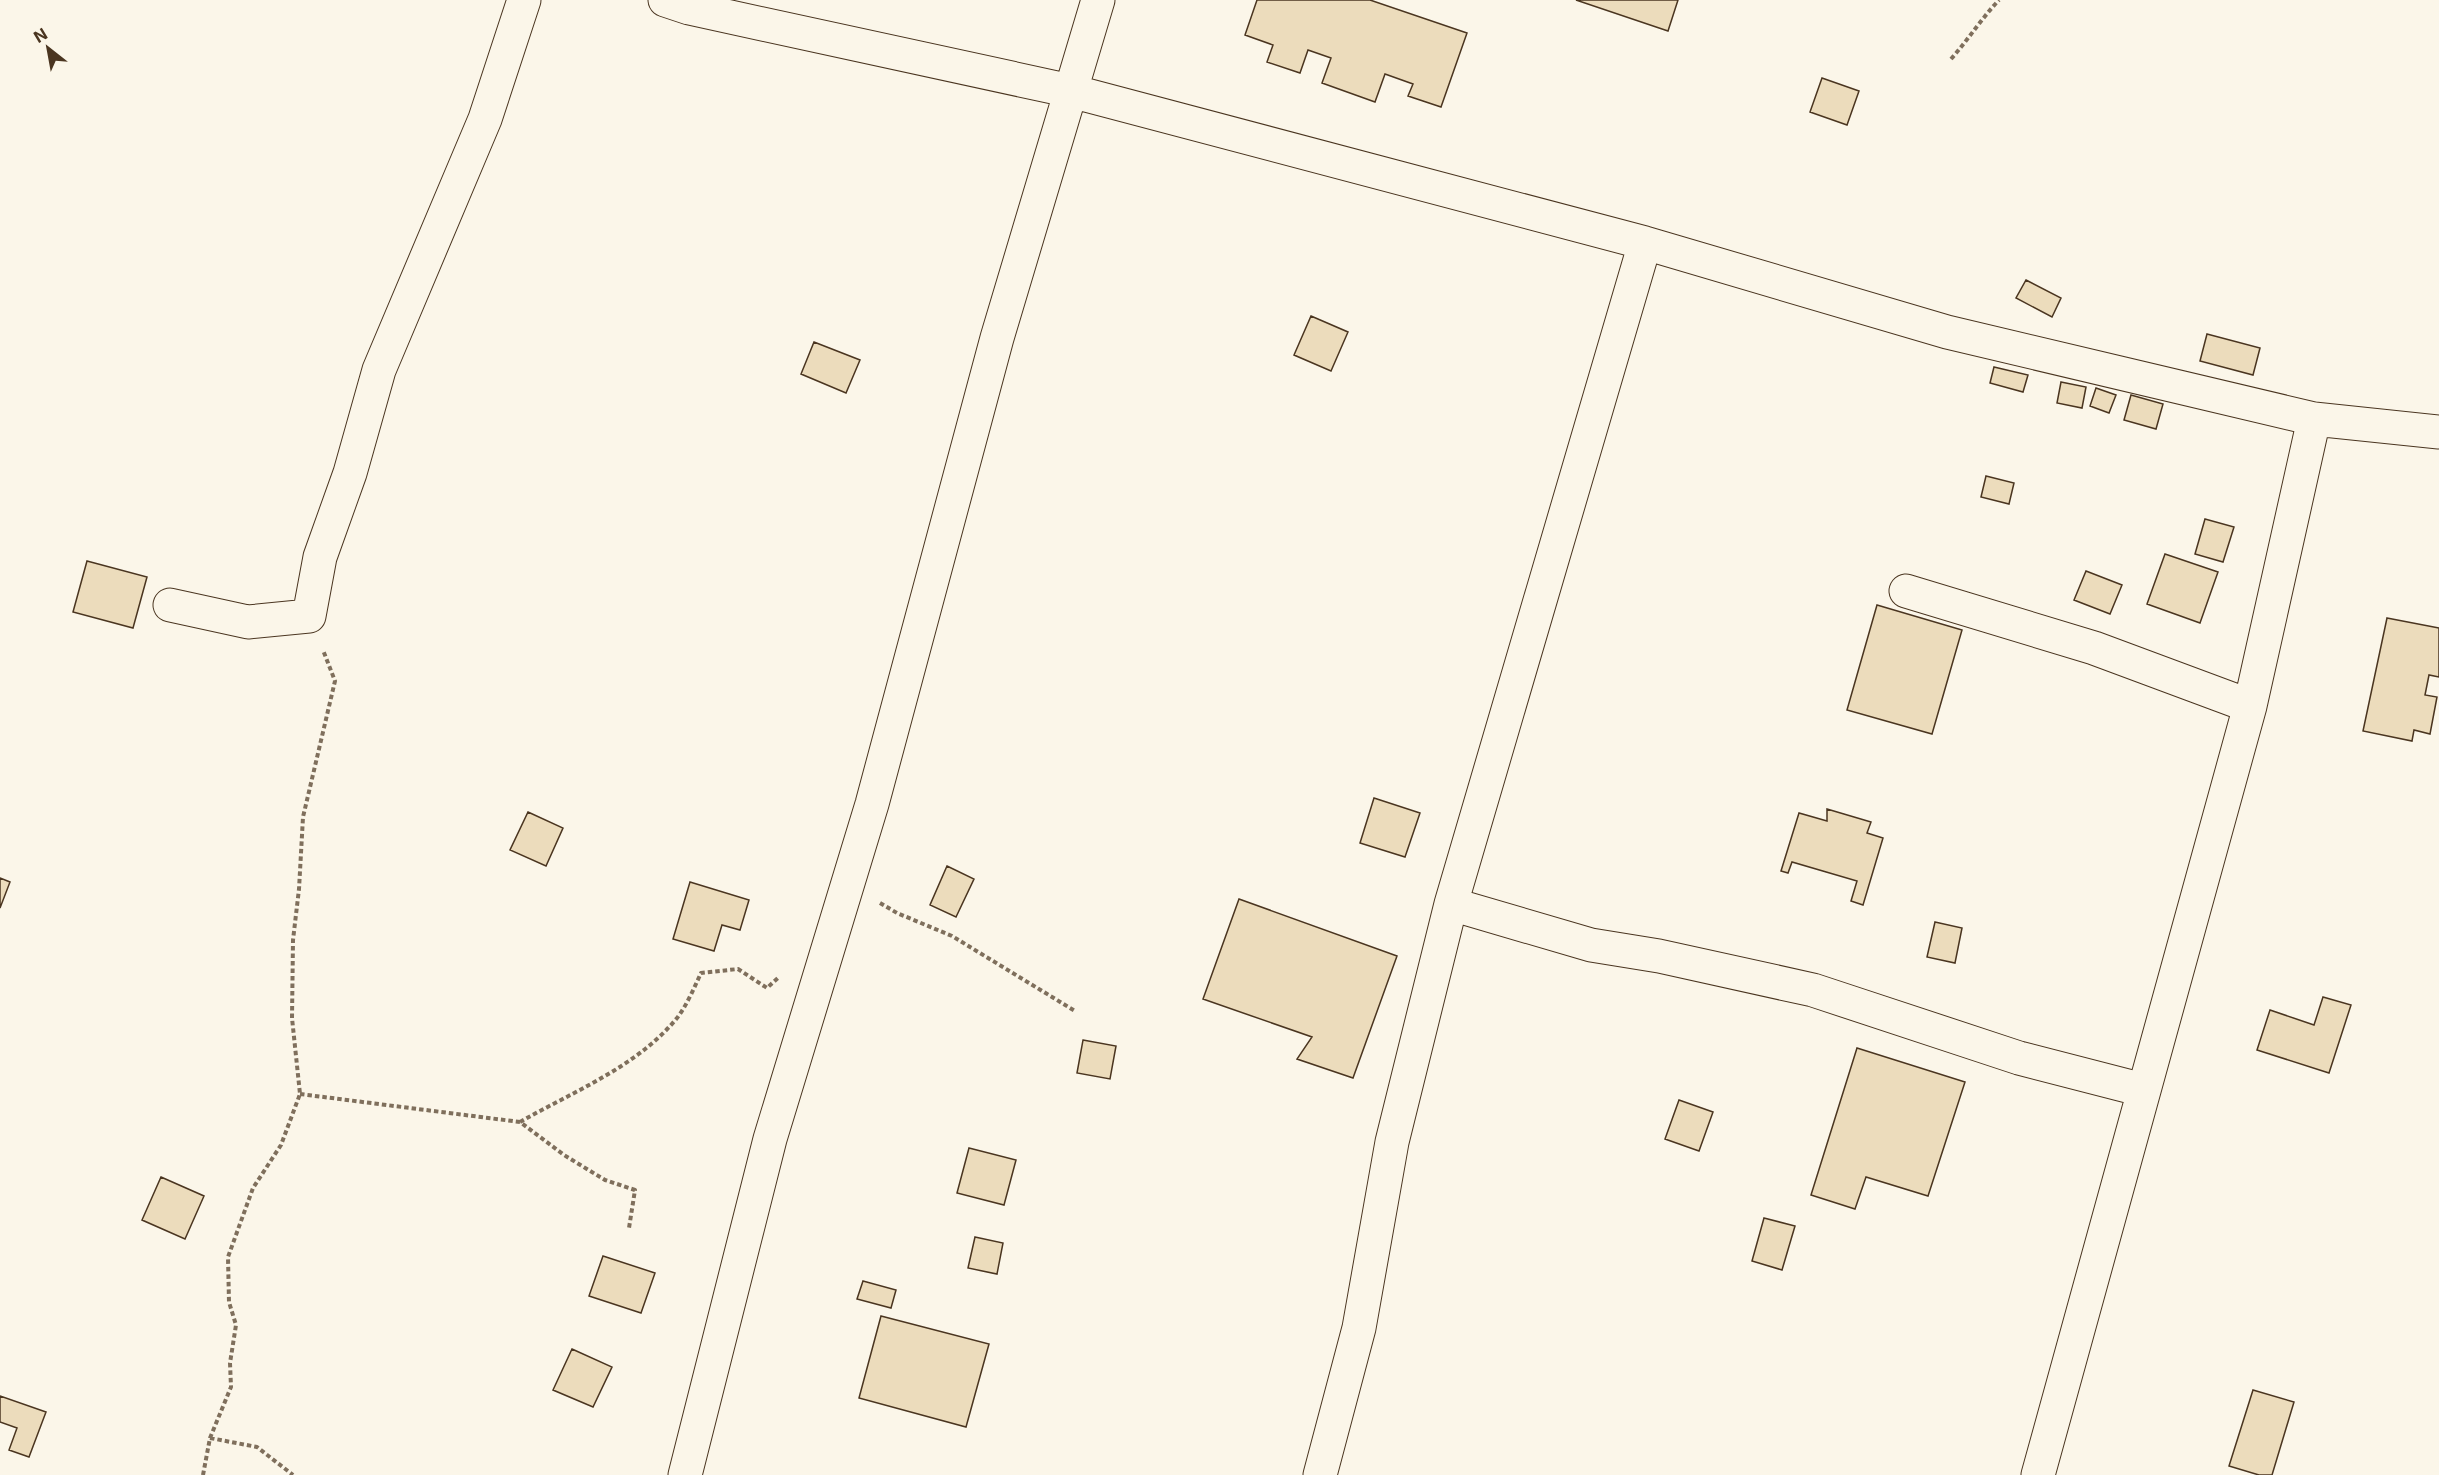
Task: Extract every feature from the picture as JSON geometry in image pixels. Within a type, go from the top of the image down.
[{"type":"street","points":[[170,605],[248,622],[309,616],[320,557],[350,473],[379,370],[485,118],[524,0]]},
{"type":"street","points":[[665,0],[689,8],[1071,91],[1645,243],[1947,332],[2314,419],[2439,432]]},
{"type":"street","points":[[685,1475],[770,1139],[872,804],[997,338],[1098,0]]},
{"type":"street","points":[[1320,1475],[1359,1328],[1392,1142],[1451,904],[1645,243]]},
{"type":"street","points":[[2038,1475],[2250,706],[2314,419]]},
{"type":"street","points":[[1906,591],[2094,648],[2250,706]]},
{"type":"street","points":[[1451,904],[1591,945],[1659,956],[1813,990],[2019,1058],[2144,1090]]},
{"type":"path","points":[[1951,59],[1970,39],[1986,13],[1999,0]]},
{"type":"path","points":[[202,1475],[210,1438],[231,1387],[230,1363],[236,1325],[229,1302],[228,1257],[253,1188],[281,1145],[300,1095],[292,1018],[293,940],[303,817],[335,681],[309,616]]},
{"type":"path","points":[[848,884],[897,913],[952,936],[1076,1011]]},
{"type":"path","points":[[520,1122],[615,1071],[646,1049],[678,1017],[701,973],[738,969],[767,988],[810,949],[830,944]]},
{"type":"path","points":[[300,1095],[520,1122],[564,1155],[605,1180],[635,1190],[629,1228]]},
{"type":"path","points":[[210,1438],[257,1447],[293,1475]]},
{"type":"building","points":[[1257,0],[1370,0],[1467,33],[1441,107],[1408,96],[1413,84],[1385,74],[1375,102],[1322,83],[1331,58],[1308,50],[1300,73],[1267,62],[1273,45],[1245,35]]},
{"type":"building","points":[[1576,0],[1678,0],[1668,31]]},
{"type":"building","points":[[1822,78],[1859,91],[1847,125],[1810,112]]},
{"type":"building","points":[[2026,280],[2061,298],[2052,317],[2016,298]]},
{"type":"building","points":[[1311,316],[1348,332],[1331,371],[1294,355]]},
{"type":"building","points":[[2207,334],[2260,348],[2253,375],[2200,361]]},
{"type":"building","points":[[814,342],[860,360],[846,393],[801,374]]},
{"type":"building","points":[[1994,367],[2028,375],[2023,392],[1990,383]]},
{"type":"building","points":[[2061,382],[2086,387],[2082,408],[2057,403]]},
{"type":"building","points":[[2096,388],[2116,395],[2109,413],[2090,406]]},
{"type":"building","points":[[2131,395],[2163,404],[2156,429],[2124,420]]},
{"type":"building","points":[[1986,476],[2014,483],[2009,504],[1981,497]]},
{"type":"building","points":[[2205,519],[2234,527],[2223,562],[2195,554]]},
{"type":"building","points":[[2165,554],[2218,572],[2200,623],[2147,604]]},
{"type":"building","points":[[87,561],[147,577],[133,628],[73,612]]},
{"type":"building","points":[[2086,571],[2122,585],[2110,614],[2074,600]]},
{"type":"building","points":[[1877,605],[1962,630],[1932,734],[1847,710]]},
{"type":"building","points":[[2387,618],[2439,628],[2439,677],[2429,675],[2425,695],[2437,697],[2430,734],[2414,730],[2412,741],[2363,731]]},
{"type":"building","points":[[1374,798],[1420,813],[1405,857],[1360,843]]},
{"type":"building","points":[[1827,809],[1871,822],[1867,833],[1883,838],[1863,905],[1851,901],[1857,881],[1792,862],[1788,873],[1781,871],[1799,813],[1827,821]]},
{"type":"building","points":[[528,812],[563,828],[546,866],[510,850]]},
{"type":"building","points":[[947,866],[974,879],[956,917],[930,905]]},
{"type":"building","points":[[0,878],[10,882],[0,908]]},
{"type":"building","points":[[690,882],[749,900],[740,930],[722,925],[714,951],[673,939]]},
{"type":"building","points":[[1239,899],[1397,956],[1353,1078],[1297,1059],[1312,1037],[1203,999]]},
{"type":"building","points":[[1935,922],[1962,928],[1955,963],[1927,957]]},
{"type":"building","points":[[2323,997],[2351,1005],[2329,1073],[2257,1050],[2270,1010],[2314,1025]]},
{"type":"building","points":[[1083,1040],[1116,1046],[1110,1079],[1077,1073]]},
{"type":"building","points":[[1857,1048],[1965,1082],[1928,1196],[1866,1177],[1855,1209],[1811,1195]]},
{"type":"building","points":[[1679,1100],[1713,1112],[1699,1151],[1665,1139]]},
{"type":"building","points":[[969,1148],[1016,1160],[1004,1205],[957,1193]]},
{"type":"building","points":[[161,1177],[204,1196],[185,1239],[142,1220]]},
{"type":"building","points":[[1764,1218],[1795,1226],[1782,1270],[1752,1261]]},
{"type":"building","points":[[975,1237],[1003,1243],[997,1274],[968,1268]]},
{"type":"building","points":[[603,1256],[655,1273],[641,1313],[589,1296]]},
{"type":"building","points":[[863,1281],[896,1290],[891,1308],[857,1299]]},
{"type":"building","points":[[881,1316],[989,1344],[966,1427],[859,1398]]},
{"type":"building","points":[[572,1349],[612,1367],[593,1407],[553,1390]]},
{"type":"building","points":[[2253,1390],[2294,1402],[2272,1475],[2259,1475],[2229,1466]]},
{"type":"building","points":[[0,1396],[46,1412],[29,1457],[9,1450],[17,1428],[0,1422]]}]
